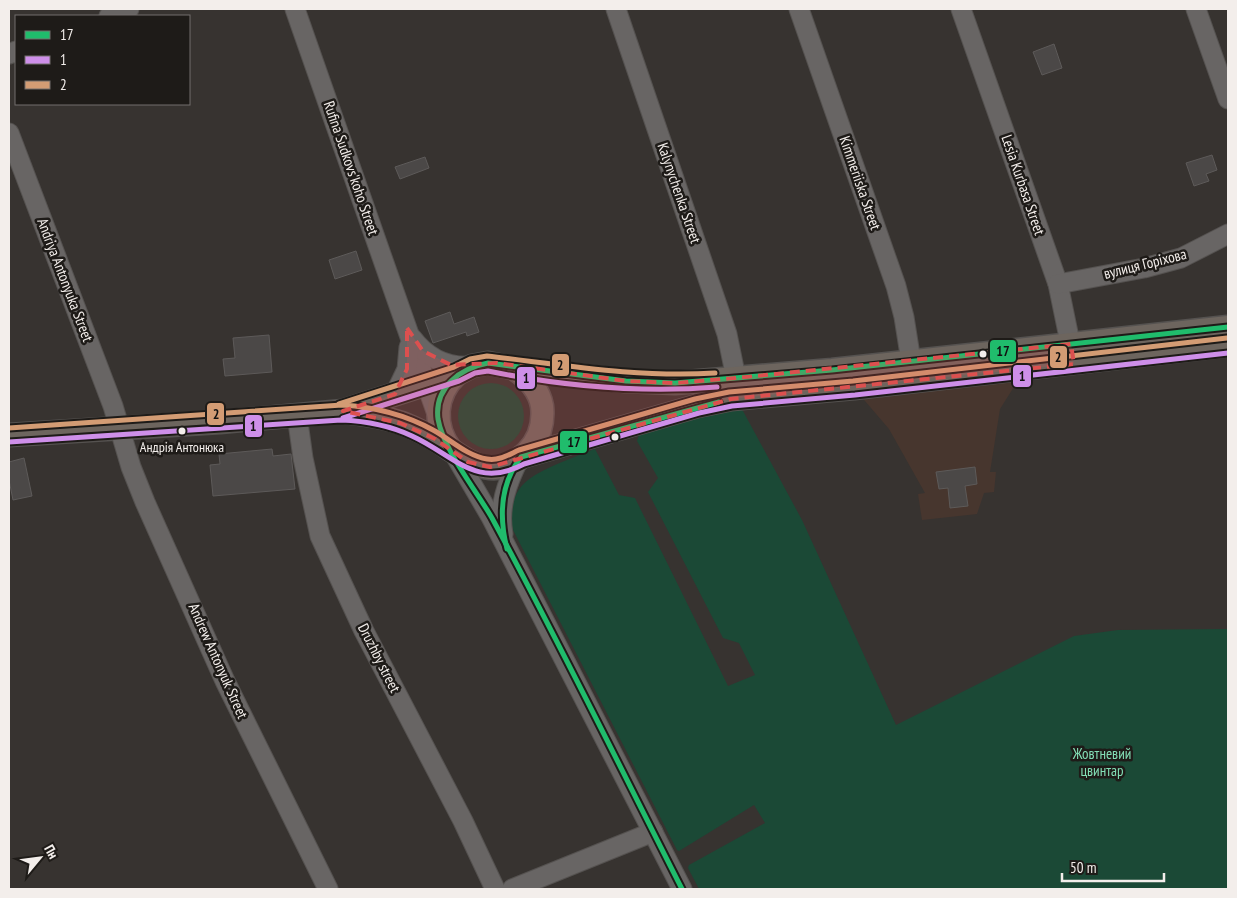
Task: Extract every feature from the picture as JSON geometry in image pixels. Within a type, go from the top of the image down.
[{"type":"main road","points":[[342,411],[400,423],[418,430],[468,462],[482,467],[498,467],[520,458],[698,406],[731,399],[1073,354],[1228,327]]},
{"type":"main road","points":[[9,435],[342,411],[465,370],[497,363],[513,368],[626,381],[675,383],[911,361],[1228,345]]},
{"type":"main road","points":[[513,368],[528,380],[539,396],[542,406],[542,425],[539,434],[528,451],[520,458]]},
{"type":"main road","points":[[438,417],[441,396],[448,384],[465,370]]},
{"type":"main road","name":"Rufina Sudkovs'koho Street","points":[[438,417],[442,435],[452,450]]},
{"type":"street","points":[[112,15],[129,9]]},
{"type":"street","name":"Rufina Sudkovs'koho Street","points":[[295,9],[438,417]]},
{"type":"street","name":"Kalynychenka Street","points":[[616,9],[728,334],[736,378]]},
{"type":"street","name":"Kimmeriiska Street","points":[[799,9],[896,286],[904,317],[911,361]]},
{"type":"street","name":"Lesia Kurbasa Street","points":[[961,9],[1058,284],[1073,354]]},
{"type":"street","points":[[1196,9],[1228,99]]},
{"type":"street","name":"Andriya Antonyuka Street","points":[[9,133],[57,257],[118,428]]},
{"type":"street","name":"вулиця Горіхова","points":[[1058,284],[1144,268],[1181,258],[1228,234]]},
{"type":"street","name":"Rufina Sudkovs'koho Street","points":[[407,328],[417,345],[432,357],[465,370]]},
{"type":"street","name":"Rufina Sudkovs'koho Street","points":[[395,394],[402,382],[408,363],[407,328]]},
{"type":"street","name":"Druzhby street","points":[[298,415],[303,458],[320,536],[364,631],[463,821],[495,889]]},
{"type":"street","name":"Andrew Antonyuk Street","points":[[118,428],[145,502],[225,681],[328,889]]},
{"type":"street","name":"Rufina Sudkovs'koho Street","points":[[452,450],[480,496],[682,889]]},
{"type":"street","name":"Rufina Sudkovs'koho Street","points":[[507,548],[503,532],[502,505],[506,486],[520,458]]},
{"type":"street","points":[[512,889],[653,832]]},
{"type":"highlighted area","points":[[407,328],[423,351],[451,365],[497,363],[626,381],[675,383],[736,378],[1071,344],[1074,364],[731,399],[490,467],[468,462],[435,439],[400,423],[343,411],[395,394],[407,369]]},
{"type":"shaded area","points":[[1019,379],[1000,409],[990,472],[996,472],[994,492],[984,493],[977,514],[922,520],[918,494],[925,493],[889,429],[859,394]]},
{"type":"green space","points":[[491,383],[504,386],[514,393],[521,403],[524,416],[521,429],[514,439],[504,446],[491,449],[478,446],[468,439],[461,429],[458,416],[461,403],[468,393],[478,386]]},
{"type":"green space","name":"Жовтневий цвинтар","points":[[737,406],[743,411],[802,520],[896,725],[1074,636],[1118,630],[1228,629],[1228,889],[699,889],[688,868],[689,865],[765,823],[754,805],[679,851],[677,850],[511,526],[512,512],[514,501],[523,484],[550,467],[595,449],[619,495],[635,498],[728,686],[755,675],[739,643],[723,638],[648,492],[658,478],[637,441],[640,431]]},
{"type":"building","points":[[1054,44],[1062,68],[1042,75],[1033,52]]},
{"type":"building","points":[[1212,155],[1217,170],[1206,174],[1209,181],[1194,186],[1186,163]]},
{"type":"building","points":[[425,157],[429,168],[400,179],[395,167]]},
{"type":"building","points":[[356,251],[362,270],[335,279],[329,260]]},
{"type":"building","points":[[450,312],[454,324],[474,317],[479,332],[467,336],[466,332],[433,343],[425,321]]},
{"type":"building","points":[[269,335],[272,372],[225,376],[223,359],[235,358],[233,338]]},
{"type":"building","points":[[272,449],[273,456],[291,454],[295,489],[213,496],[210,465],[220,464],[219,454]]},
{"type":"building","points":[[24,458],[32,496],[13,500],[9,480],[9,462]]},
{"type":"building","points":[[975,467],[977,484],[965,486],[968,506],[950,508],[948,488],[939,489],[936,472]]},
{"type":"transit line","name":"17","points":[[682,889],[517,564],[492,518],[446,443],[438,419],[438,408],[440,397],[451,381],[468,369],[488,363],[626,381],[675,383],[832,370],[1228,327]]},
{"type":"transit line","name":"2","points":[[9,428],[342,405],[378,410],[400,416],[422,424],[473,454],[487,459],[496,459],[519,450],[695,399],[729,392],[853,381],[1227,338]]},
{"type":"transit line","name":"1","points":[[9,442],[341,420],[377,424],[395,429],[427,444],[466,467],[479,472],[492,473],[507,471],[524,464],[699,413],[732,406],[855,395],[1228,353]]},
{"type":"transit line","name":"2","points":[[339,404],[454,367],[470,359],[487,356],[629,372],[658,374],[715,373]]},
{"type":"transit line","name":"1","points":[[343,418],[459,381],[475,373],[488,371],[544,381],[602,387],[631,389],[717,387]]},
{"type":"transit line","name":"17","points":[[507,549],[504,537],[503,501],[509,478],[521,457],[719,402]]},
{"type":"place","name":"Андрія Антонюка","points":[[182,431]]}]
